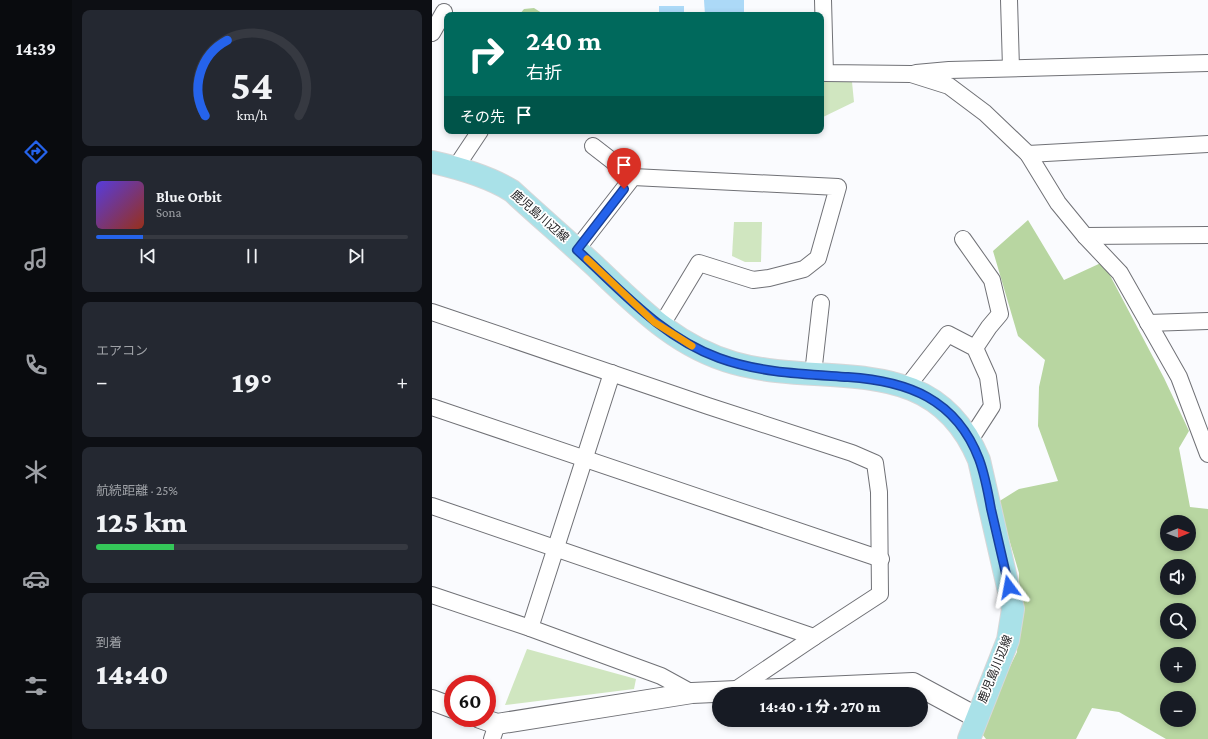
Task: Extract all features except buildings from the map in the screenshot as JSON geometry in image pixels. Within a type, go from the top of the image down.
[{"type":"main road","name":"鹿児島川辺線","points":[[432,162],[456,167],[493,181],[512,191],[661,326],[688,345],[734,363],[761,369],[876,379],[907,387],[932,399],[948,410],[970,440],[979,460],[984,476],[1013,609],[1008,640],[976,717],[969,739]]},
{"type":"street","points":[[823,0],[823,12]]},
{"type":"street","points":[[1009,0],[1011,68]]},
{"type":"street","points":[[432,33],[444,12]]},
{"type":"street","points":[[824,24],[826,73],[911,74],[949,70],[1208,63]]},
{"type":"street","points":[[911,74],[949,86],[985,113],[1028,154],[1058,203],[1085,236],[1120,273],[1179,377],[1208,454]]},
{"type":"street","points":[[456,167],[478,134]]},
{"type":"street","points":[[1028,154],[1208,144]]},
{"type":"street","points":[[594,146],[633,177],[838,187],[818,258],[804,269],[769,278],[753,280],[698,263],[661,326]]},
{"type":"street","points":[[577,250],[633,177]]},
{"type":"street","points":[[1085,236],[1208,235]]},
{"type":"street","points":[[963,239],[992,280],[1000,314],[988,327],[975,348]]},
{"type":"street","points":[[814,374],[821,303]]},
{"type":"street","points":[[432,312],[708,406],[852,453],[875,463],[879,492],[881,559],[880,594],[740,687]]},
{"type":"street","points":[[1148,323],[1208,321]]},
{"type":"street","points":[[907,387],[948,334],[975,348],[988,377],[992,406],[970,440]]},
{"type":"street","points":[[530,628],[586,458],[612,373]]},
{"type":"street","points":[[432,407],[881,559]]},
{"type":"street","points":[[432,506],[556,547],[814,637]]},
{"type":"street","points":[[432,595],[530,628],[661,676],[692,693]]},
{"type":"street","points":[[824,687],[913,683],[920,687]]},
{"type":"street","points":[[928,691],[976,717]]},
{"type":"street","points":[[496,726],[692,693],[712,692]]},
{"type":"street","points":[[432,700],[444,705]]},
{"type":"green space","points":[[534,8],[540,12],[522,12],[524,9]]},
{"type":"green space","points":[[824,80],[852,82],[854,102],[824,117]]},
{"type":"green space","points":[[1028,220],[1064,280],[1103,262],[1164,378],[1189,431],[1179,448],[1190,507],[1208,509],[1208,739],[1166,739],[1119,712],[1092,708],[1076,739],[986,739],[982,734],[991,705],[1017,652],[1019,573],[998,502],[1019,489],[1058,481],[1038,426],[1039,387],[1045,360],[1018,336],[993,251]]},
{"type":"green space","points":[[734,222],[762,222],[761,262],[745,262],[732,256]]},
{"type":"green space","points":[[527,649],[636,679],[634,689],[505,705]]},
{"type":"water","points":[[704,0],[744,0],[744,12],[705,12]]},
{"type":"water","points":[[659,6],[684,6],[684,12],[659,12]]},
{"type":"slow traffic","points":[[587,259],[654,322],[672,335],[692,346]]},
{"type":"route","points":[[624,189],[577,250],[654,322],[672,335],[704,353],[734,363],[761,369],[876,379],[897,384],[915,390],[948,410],[963,430],[979,460],[1009,587]]}]
